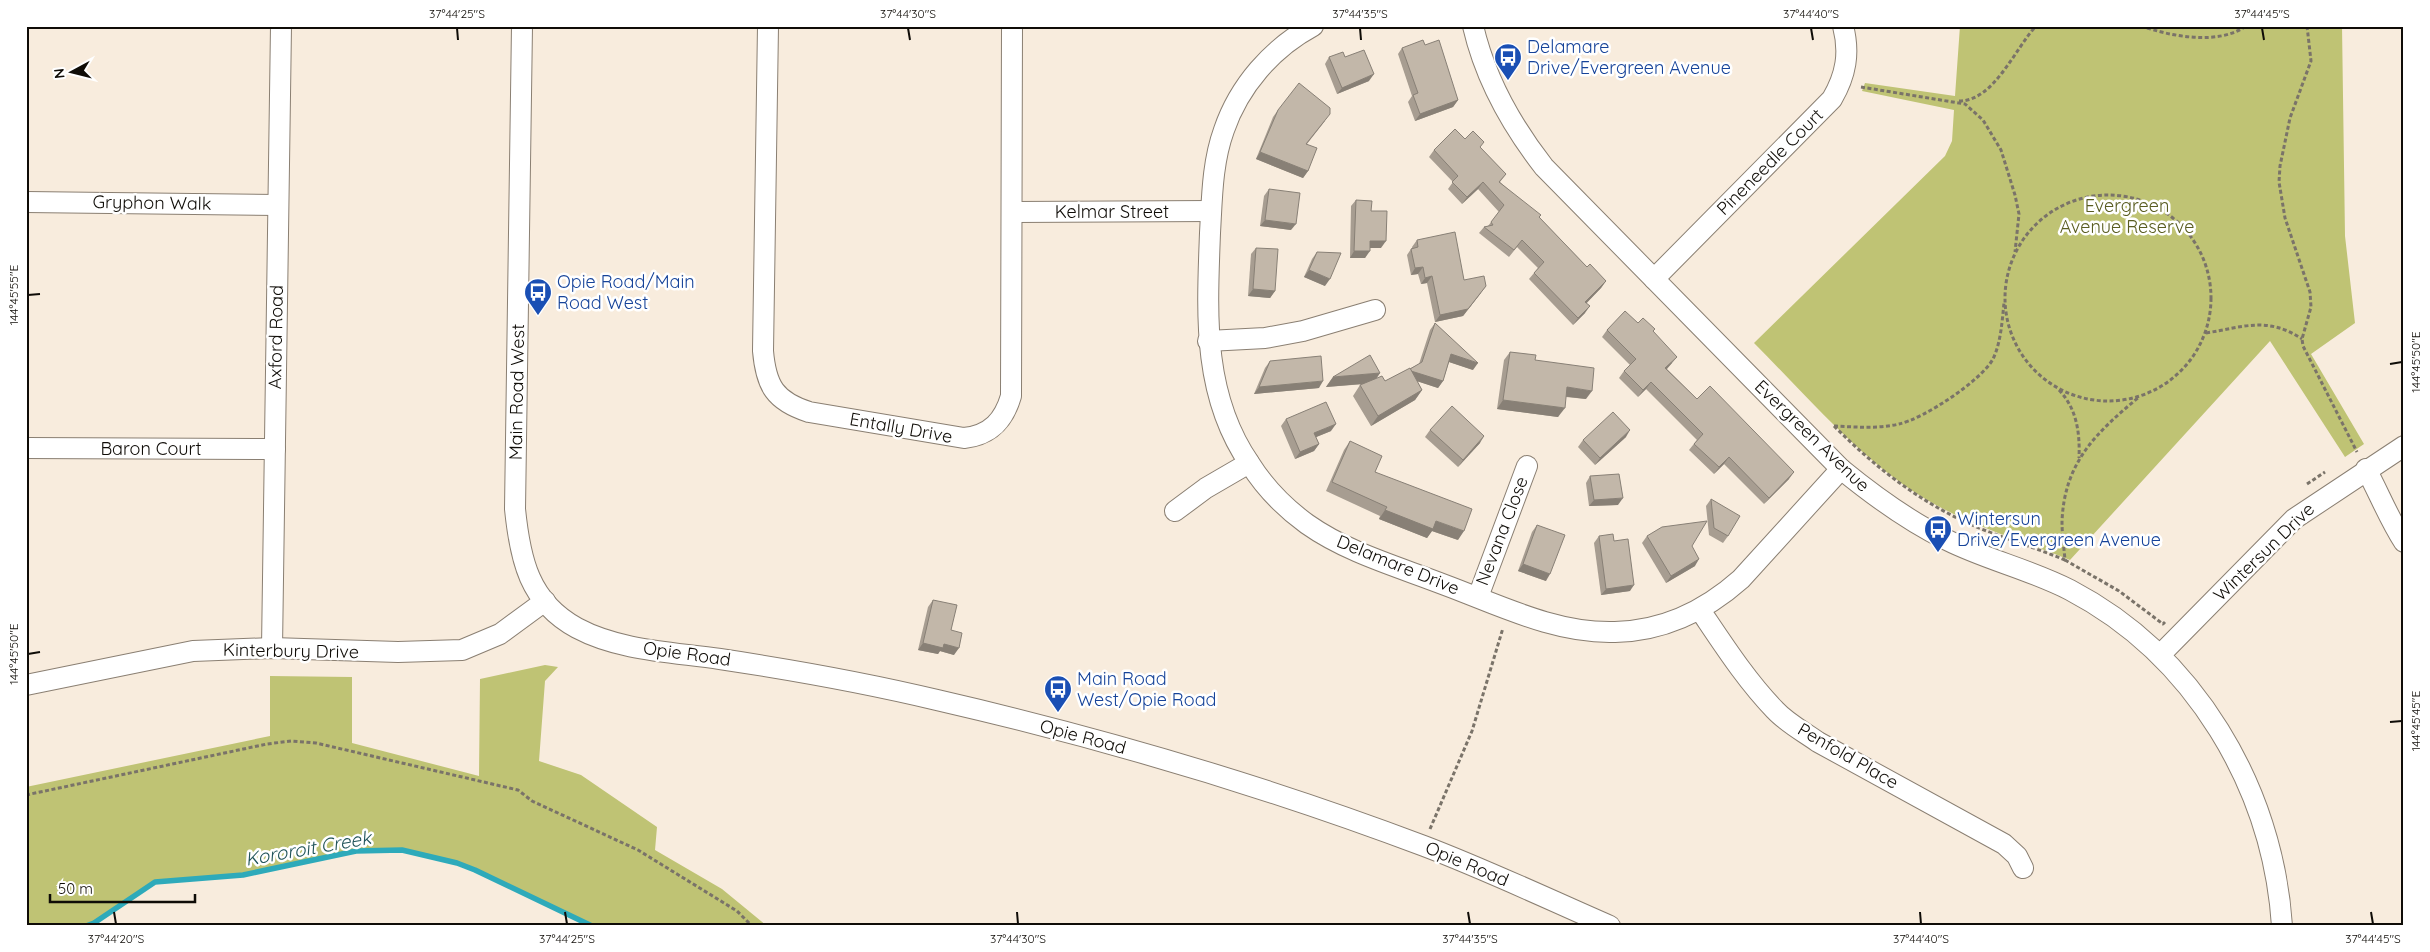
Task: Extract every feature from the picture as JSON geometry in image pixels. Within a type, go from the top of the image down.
[{"type":"street","name":"Axford Road","points":[[272,648],[281,26]]},
{"type":"street","name":"Main Road West","points":[[522,26],[515,509],[520,553],[526,571],[545,601]]},
{"type":"street","name":"Entally Drive","points":[[768,26],[763,351],[770,384],[783,400],[794,407],[809,412],[955,438],[973,437],[996,425],[1007,410],[1013,378],[1012,26]]},
{"type":"street","name":"Delamare Drive","points":[[1313,26],[1288,42],[1264,64],[1234,107],[1217,151],[1211,211],[1208,341],[1219,402],[1230,431],[1249,463],[1281,503],[1308,525],[1342,545],[1551,624],[1584,631],[1615,632],[1645,629],[1700,610],[1741,579],[1841,469]]},
{"type":"street","name":"Evergreen Avenue","points":[[1473,26],[1489,73],[1524,142],[1566,191],[1841,469],[1884,503],[1927,530],[1957,544],[2021,567],[2098,606],[2160,655],[2183,680],[2219,728],[2249,785],[2272,857],[2279,893],[2282,926]]},
{"type":"street","name":"Pineneedle Court","points":[[1654,279],[1832,99],[1844,72],[1847,55],[1843,26]]},
{"type":"street","name":"Gryphon Walk","points":[[26,202],[278,205]]},
{"type":"street","name":"Kelmar Street","points":[[1012,212],[1211,211]]},
{"type":"street","points":[[1208,341],[1265,338],[1302,331],[1375,310]]},
{"type":"street","name":"Wintersun Drive","points":[[2160,655],[2294,518],[2360,473],[2404,446]]},
{"type":"street","name":"Baron Court","points":[[26,448],[275,449]]},
{"type":"street","points":[[1175,511],[1206,488],[1249,463]]},
{"type":"street","name":"Nevana Close","points":[[1478,597],[1527,466]]},
{"type":"street","points":[[2360,473],[2382,498],[2390,520],[2404,542]]},
{"type":"street","name":"Kinterbury Drive","points":[[26,684],[193,651],[272,648],[398,652],[462,650],[500,634],[545,601]]},
{"type":"street","name":"Opie Road","points":[[545,601],[560,617],[576,627],[610,641],[641,648],[723,659],[831,678],[994,713],[1195,769],[1325,810],[1424,846],[1610,926]]},
{"type":"street","name":"Penfold Place","points":[[1700,610],[1743,672],[1776,710],[1796,728],[1818,742],[2004,844],[2017,856],[2023,868]]},
{"type":"path","points":[[1951,101],[1972,99],[1993,86],[2013,55],[2036,26]]},
{"type":"path","points":[[2140,26],[2188,37],[2231,33],[2246,26]]},
{"type":"path","points":[[2307,26],[2311,60],[2290,118],[2280,166],[2279,182],[2285,218],[2310,292],[2311,308],[2302,339],[2303,346],[2357,452],[2349,457]]},
{"type":"path","points":[[1862,87],[1965,104],[1984,120],[2000,150],[2013,188],[2019,214],[2014,255],[2005,295],[2002,327],[1992,360],[1981,374],[1965,388],[1914,420],[1901,424],[1864,427],[1834,426],[1868,460],[1921,499],[1974,526],[2064,560],[2119,591],[2163,624],[2169,617]]},
{"type":"path","points":[[2014,255],[2031,231],[2054,211],[2093,197],[2111,195],[2144,203],[2174,219],[2190,235],[2204,255],[2213,284],[2211,311],[2206,333],[2174,375],[2139,397],[2103,427],[2079,458],[2062,522],[2064,560]]},
{"type":"path","points":[[2005,295],[2008,323],[2018,350],[2035,373],[2058,388],[2066,396],[2077,421],[2079,458]]},
{"type":"path","points":[[2206,333],[2254,325],[2279,326],[2302,339]]},
{"type":"path","points":[[2058,388],[2082,397],[2103,400],[2139,397]]},
{"type":"path","points":[[2305,486],[2333,467]]},
{"type":"path","points":[[1424,846],[1472,730],[1503,628]]},
{"type":"path","points":[[26,795],[267,744],[291,741],[316,743],[518,790],[532,801],[638,850],[737,911],[752,926]]},
{"type":"green space","name":"Evergreen Avenue Reserve","points":[[1960,26],[2342,26],[2345,236],[2355,323],[2311,354],[2364,444],[2345,457],[2270,341],[2070,560],[1968,521],[1910,489],[1862,452],[1754,343],[1945,156],[1952,141],[1954,110],[1862,91],[1865,83],[1955,96]]},
{"type":"green space","points":[[545,665],[558,667],[545,681],[539,761],[581,775],[657,827],[655,850],[722,889],[767,926],[592,926],[475,870],[457,863],[402,850],[356,851],[243,875],[155,882],[94,923],[86,926],[26,926],[26,787],[270,736],[270,676],[352,677],[352,743],[479,776],[480,679]]},
{"type":"building","points":[[1423,40],[1425,45],[1439,40],[1458,100],[1420,114],[1413,95],[1418,93],[1402,48]]},
{"type":"building","points":[[1364,50],[1374,74],[1342,88],[1329,57],[1343,52],[1345,57]]},
{"type":"building","points":[[1299,83],[1330,108],[1330,114],[1306,144],[1317,148],[1308,171],[1260,152],[1278,110]]},
{"type":"building","points":[[1455,129],[1465,139],[1473,131],[1484,142],[1480,147],[1506,174],[1499,182],[1541,215],[1539,217],[1587,267],[1590,264],[1606,281],[1585,302],[1590,306],[1578,318],[1534,273],[1544,262],[1522,240],[1514,250],[1484,227],[1493,225],[1491,222],[1504,205],[1483,182],[1467,197],[1452,182],[1458,176],[1434,150]]},
{"type":"building","points":[[1269,189],[1300,193],[1296,224],[1265,220]]},
{"type":"building","points":[[1356,200],[1372,201],[1371,211],[1387,211],[1386,241],[1370,241],[1370,251],[1354,251]]},
{"type":"building","points":[[1455,232],[1464,280],[1484,276],[1486,286],[1468,309],[1440,315],[1432,276],[1425,278],[1423,267],[1415,268],[1411,249],[1418,247],[1417,240]]},
{"type":"building","points":[[1256,248],[1278,249],[1275,291],[1253,289]]},
{"type":"building","points":[[1317,252],[1341,253],[1330,279],[1309,270]]},
{"type":"building","points":[[1625,311],[1638,323],[1643,318],[1655,329],[1653,331],[1677,357],[1665,368],[1697,399],[1710,386],[1794,472],[1769,498],[1729,457],[1719,467],[1694,444],[1703,434],[1651,382],[1643,390],[1624,371],[1636,359],[1607,330]]},
{"type":"building","points":[[1435,323],[1478,363],[1451,354],[1443,381],[1411,371],[1410,369],[1422,362]]},
{"type":"building","points":[[1510,352],[1536,355],[1535,360],[1594,368],[1592,391],[1567,387],[1565,408],[1503,400]]},
{"type":"building","points":[[1370,355],[1380,373],[1333,377]]},
{"type":"building","points":[[1321,356],[1323,381],[1259,387],[1270,361]]},
{"type":"building","points":[[1410,368],[1422,390],[1378,416],[1360,385],[1382,376],[1385,381]]},
{"type":"building","points":[[1326,402],[1336,424],[1314,433],[1319,444],[1300,452],[1286,419]]},
{"type":"building","points":[[1452,406],[1484,436],[1463,460],[1430,430]]},
{"type":"building","points":[[1613,412],[1630,430],[1600,458],[1583,440]]},
{"type":"building","points":[[1350,441],[1382,456],[1375,472],[1472,509],[1464,531],[1436,521],[1433,529],[1385,510],[1387,507],[1332,482]]},
{"type":"building","points":[[1619,474],[1623,498],[1594,500],[1590,476]]},
{"type":"building","points":[[1711,499],[1740,516],[1728,536],[1714,528]]},
{"type":"building","points":[[1707,521],[1692,546],[1699,559],[1671,576],[1647,536],[1662,527]]},
{"type":"building","points":[[1537,525],[1565,535],[1550,574],[1523,564]]},
{"type":"building","points":[[1613,534],[1614,541],[1628,539],[1634,585],[1606,589],[1599,536]]},
{"type":"building","points":[[933,600],[957,605],[951,630],[962,633],[959,648],[944,644],[943,648],[923,643]]},
{"type":"waterway","name":"Kororoit Creek","points":[[86,926],[94,923],[155,882],[243,875],[356,851],[402,850],[457,863],[475,870],[592,926]]},
{"type":"place","name":"Delamare Drive/Evergreen Avenue","points":[[1508,81]]},
{"type":"place","name":"Opie Road/Main Road West","points":[[538,316]]},
{"type":"place","name":"Wintersun Drive/Evergreen Avenue","points":[[1938,553]]},
{"type":"place","name":"Main Road West/Opie Road","points":[[1058,713]]}]
